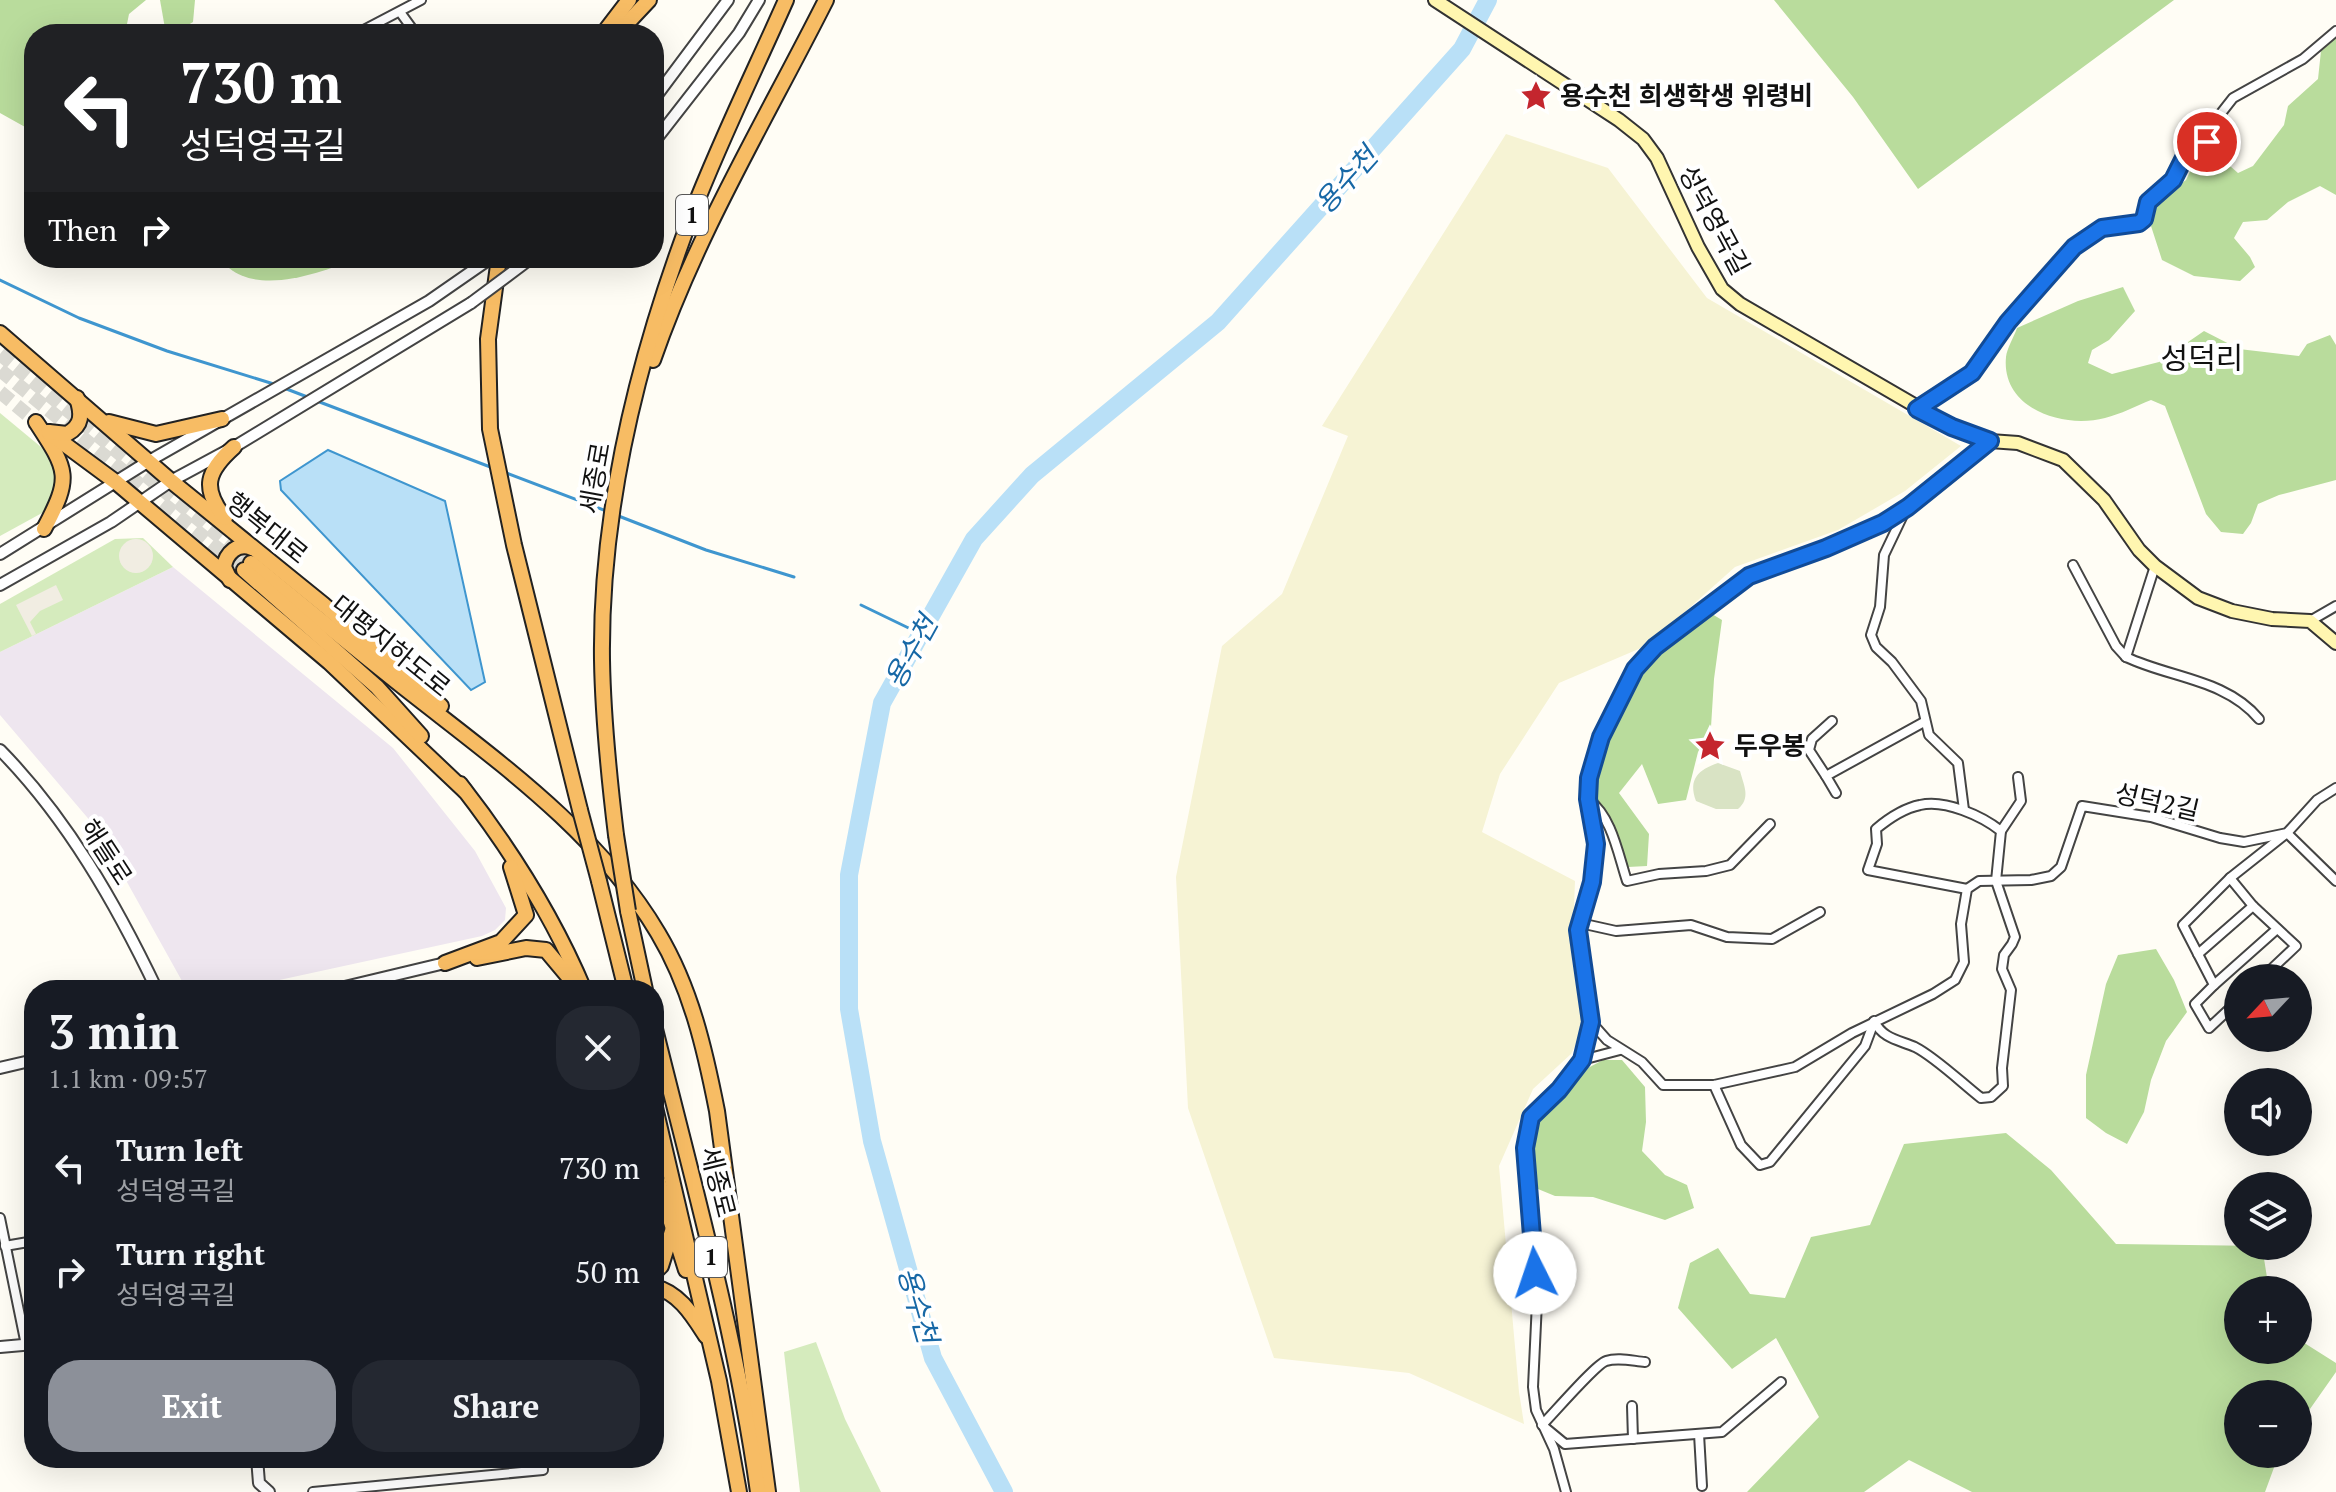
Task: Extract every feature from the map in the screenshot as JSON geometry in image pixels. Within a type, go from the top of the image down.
[{"type":"highway","points":[[611,24],[629,0]]},
{"type":"highway","points":[[626,24],[649,0]]},
{"type":"highway","name":"세종로","points":[[643,980],[616,835],[604,720],[602,658],[609,544],[618,474],[640,374],[663,295],[694,209],[786,0]]},
{"type":"highway","points":[[626,439],[687,270],[826,0]]},
{"type":"highway","points":[[498,268],[488,339],[490,429],[505,502],[624,980]]},
{"type":"highway","name":"행복대로","points":[[0,333],[243,540],[250,561]]},
{"type":"highway","points":[[42,427],[67,434],[78,425],[82,414],[77,398]]},
{"type":"highway","points":[[96,414],[115,424],[156,434],[222,419]]},
{"type":"highway","points":[[42,427],[117,483],[329,662],[465,791],[502,841],[535,895],[579,980]]},
{"type":"highway","points":[[42,427],[65,478],[58,503],[44,529]]},
{"type":"highway","points":[[234,447],[219,459],[208,480],[219,511],[243,540]]},
{"type":"highway","points":[[233,584],[225,574],[228,554],[248,546],[250,561]]},
{"type":"highway","name":"대평지하도로","points":[[250,561],[501,764],[571,825],[603,859],[659,934],[698,1025],[717,1111],[768,1492]]},
{"type":"highway","name":"대평지하도로","points":[[250,561],[377,687],[465,791]]},
{"type":"highway","points":[[445,963],[501,942],[526,915],[502,841]]},
{"type":"highway","points":[[445,963],[526,948],[546,950],[571,980]]},
{"type":"highway","name":"세종로","points":[[664,1067],[735,1362],[758,1492]]},
{"type":"highway","name":"세종로","points":[[664,1146],[719,1381],[739,1492]]},
{"type":"highway","points":[[664,1200],[719,1381]]},
{"type":"highway","points":[[664,1256],[673,1228]]},
{"type":"highway","points":[[664,1289],[688,1310],[706,1336]]},
{"type":"main road","name":"성덕영곡길","points":[[1435,0],[1619,120],[1643,139],[1657,158],[1698,247],[1722,289],[1740,304],[1952,427],[1990,441],[2018,443],[2063,460],[2104,500],[2132,541],[2155,566],[2198,598],[2232,611],[2272,619],[2310,621]]},
{"type":"main road","points":[[2310,621],[2336,643]]},
{"type":"street","points":[[376,24],[421,0]]},
{"type":"street","points":[[664,86],[728,0]]},
{"type":"street","points":[[664,129],[730,45],[759,0]]},
{"type":"street","points":[[400,12],[409,24]]},
{"type":"street","points":[[1917,409],[1972,373],[2008,322],[2074,247],[2102,228],[2139,223],[2144,219],[2148,202],[2173,180],[2184,158],[2207,142],[2233,98],[2303,59],[2336,31]]},
{"type":"street","points":[[0,554],[149,461],[429,301],[478,268]]},
{"type":"street","points":[[0,585],[140,504],[171,481],[234,447],[471,303],[518,268]]},
{"type":"street","points":[[1566,1492],[1554,1449],[1536,1410],[1533,1387],[1537,1302],[1525,1148],[1531,1117],[1559,1090],[1582,1060],[1591,1022],[1578,930],[1592,882],[1596,844],[1588,799],[1592,759],[1635,669],[1655,647],[1749,576],[1883,523],[1908,507],[1990,441]]},
{"type":"street","points":[[1908,507],[1884,555],[1880,607],[1871,635],[1876,647],[1892,662],[1921,701],[1929,735],[1958,763],[1964,810]]},
{"type":"street","points":[[2073,565],[2116,646],[2126,657],[2150,669],[2236,696],[2259,719]]},
{"type":"street","points":[[2126,657],[2155,566]]},
{"type":"street","points":[[2310,621],[2336,606]]},
{"type":"street","points":[[1832,721],[1812,739],[1809,750],[1836,793]]},
{"type":"street","points":[[1826,776],[1924,722]]},
{"type":"street","name":"해들로","points":[[0,750],[17,767],[90,866],[115,906],[152,980]]},
{"type":"street","points":[[1874,1021],[1879,1031],[1900,1044],[1915,1047],[1981,1098],[1991,1097],[2003,1086],[2002,1068],[2011,990],[2002,969],[2004,955],[2015,937],[1996,881],[2001,831],[2021,801],[2018,777]]},
{"type":"street","points":[[2214,985],[2183,925],[2230,878],[2287,833],[2317,800],[2336,788]]},
{"type":"street","points":[[1588,799],[1599,807],[1627,881],[1730,865],[1770,824]]},
{"type":"street","points":[[1591,1022],[1620,1050],[1642,1062],[1663,1085],[1714,1085],[1795,1067],[1874,1021],[1955,980],[1964,962],[1961,924],[1967,889],[1868,870],[1877,844],[1876,829],[1895,815],[1920,804],[1964,810],[2001,831]]},
{"type":"street","name":"성덕2길","points":[[1967,889],[1979,881],[2031,880],[2051,876],[2061,867],[2082,806],[2151,817],[2244,842],[2287,833]]},
{"type":"street","points":[[2287,833],[2336,881]]},
{"type":"street","points":[[2230,878],[2253,906],[2296,946],[2277,964]]},
{"type":"street","points":[[2198,954],[2253,906]]},
{"type":"street","points":[[1580,923],[1616,931],[1691,925],[1727,937],[1772,939],[1820,912]]},
{"type":"street","points":[[2224,1014],[2209,1028],[2195,1004],[2277,929]]},
{"type":"street","points":[[374,980],[445,963]]},
{"type":"street","points":[[1714,1085],[1741,1145],[1760,1165],[1770,1162],[1865,1046],[1874,1021]]},
{"type":"street","points":[[1582,1060],[1620,1050]]},
{"type":"street","points":[[0,1068],[24,1062]]},
{"type":"street","points":[[0,1218],[24,1320]]},
{"type":"street","points":[[5,1246],[24,1243]]},
{"type":"street","points":[[0,1347],[24,1345]]},
{"type":"street","points":[[1542,1425],[1596,1367],[1619,1359],[1645,1362]]},
{"type":"street","points":[[1542,1425],[1565,1444],[1722,1432],[1781,1382]]},
{"type":"street","points":[[1632,1406],[1633,1439]]},
{"type":"street","points":[[1699,1434],[1702,1486]]},
{"type":"street","points":[[258,1468],[259,1483],[269,1492]]},
{"type":"street","points":[[313,1492],[401,1488],[543,1468]]},
{"type":"shaded area","points":[[1506,134],[1608,168],[1707,298],[1961,446],[1905,491],[1838,530],[1735,567],[1648,645],[1559,683],[1500,774],[1482,832],[1575,881],[1572,960],[1586,1024],[1571,1054],[1533,1089],[1499,1166],[1524,1424],[1409,1373],[1274,1358],[1188,1108],[1176,877],[1222,646],[1282,594],[1348,436],[1322,426]]},
{"type":"shaded area","points":[[136,539],[148,544],[153,556],[148,568],[136,573],[124,568],[119,556],[124,544]]},
{"type":"shaded area","points":[[173,567],[393,748],[475,851],[506,908],[505,920],[495,930],[482,936],[279,980],[181,980],[98,830],[0,715],[0,652]]},
{"type":"shaded area","points":[[56,585],[63,600],[40,611],[30,622],[36,634],[32,636],[16,605]]},
{"type":"green space","points":[[0,0],[146,0],[129,14],[127,24],[24,24],[24,126],[0,113]]},
{"type":"green space","points":[[160,0],[195,0],[193,22],[164,24]]},
{"type":"green space","points":[[1774,0],[2174,0],[1918,189],[1853,97]]},
{"type":"green space","points":[[2336,38],[2336,195],[2320,186],[2288,202],[2267,220],[2243,222],[2234,238],[2255,267],[2240,281],[2194,276],[2162,260],[2151,226],[2158,201],[2186,180],[2197,157],[2214,152],[2238,173],[2253,166],[2284,125],[2288,106],[2318,79],[2321,51]]},
{"type":"green space","points":[[229,268],[331,268],[275,280],[243,276]]},
{"type":"green space","points":[[2123,287],[2135,311],[2109,340],[2092,350],[2088,363],[2112,374],[2159,362],[2204,331],[2239,349],[2299,356],[2307,344],[2330,335],[2336,345],[2336,480],[2279,495],[2258,504],[2243,534],[2221,532],[2206,514],[2165,406],[2151,400],[2105,418],[2088,421],[2054,417],[2024,402],[2013,390],[2007,375],[2006,357],[2017,328],[2078,301]]},
{"type":"green space","points":[[0,413],[41,447],[58,471],[52,502],[42,513],[0,536]]},
{"type":"green space","points":[[143,538],[173,567],[0,652],[0,604],[115,539]]},
{"type":"green space","points":[[1712,614],[1722,620],[1711,727],[1698,752],[1686,800],[1658,804],[1642,764],[1619,793],[1649,834],[1647,866],[1628,867],[1618,841],[1594,800],[1597,767],[1641,674],[1665,648]]},
{"type":"green space","points":[[1718,763],[1740,771],[1745,796],[1738,809],[1716,809],[1696,801],[1693,787],[1696,776]]},
{"type":"green space","points":[[2156,949],[2174,980],[2187,1012],[2166,1041],[2151,1080],[2144,1112],[2127,1144],[2086,1118],[2086,1075],[2106,984],[2118,955]]},
{"type":"green space","points":[[1603,1060],[1622,1060],[1645,1087],[1646,1122],[1642,1151],[1665,1175],[1687,1185],[1694,1208],[1665,1220],[1593,1197],[1555,1196],[1538,1189],[1531,1157],[1538,1121],[1584,1070]]},
{"type":"green space","points":[[2006,1133],[2051,1170],[2116,1244],[2224,1245],[2224,1260],[2264,1260],[2267,1276],[2224,1276],[2224,1364],[2312,1364],[2312,1348],[2336,1363],[2336,1372],[2312,1406],[2312,1380],[2224,1380],[2224,1468],[2274,1468],[2265,1492],[1972,1492],[1909,1460],[1864,1492],[1747,1492],[1819,1417],[1776,1338],[1732,1369],[1678,1308],[1690,1263],[1718,1248],[1750,1294],[1785,1298],[1811,1237],[1870,1225],[1904,1144]]},
{"type":"green space","points":[[816,1342],[845,1419],[881,1492],[800,1492],[784,1352]]},
{"type":"water","points":[[328,450],[445,501],[485,682],[471,690],[281,490],[280,481]]},
{"type":"waterway","name":"용수천","points":[[1004,1492],[933,1358],[872,1141],[849,1009],[849,875],[882,703],[974,539],[1032,475],[1218,322],[1462,49],[1488,0]]},
{"type":"waterway","points":[[0,280],[79,318],[167,351],[277,385]]},
{"type":"waterway","points":[[284,388],[310,398]]},
{"type":"waterway","points":[[317,401],[493,468]]},
{"type":"waterway","points":[[504,472],[609,512]]},
{"type":"waterway","points":[[616,515],[706,550],[794,577]]},
{"type":"waterway","points":[[861,605],[921,634]]},
{"type":"tunnel","points":[[0,354],[251,563]]},
{"type":"tunnel","points":[[0,370],[244,570]]},
{"type":"tunnel","points":[[0,392],[46,430]]},
{"type":"place","name":"용수천 희생학생 위령비","points":[[1536,96]]},
{"type":"place","name":"두우봉","points":[[1710,746]]},
{"type":"district","name":"성덕리","points":[[2202,359]]},
{"type":"route","points":[[1535,1273],[1525,1148],[1531,1117],[1559,1090],[1582,1060],[1591,1022],[1578,930],[1592,882],[1596,844],[1588,799],[1589,778],[1592,759],[1601,737],[1635,669],[1655,647],[1749,576],[1883,523],[1908,507],[1990,441],[1952,427],[1917,409],[1972,373],[2008,322],[2074,247],[2102,228],[2133,226],[2144,219],[2148,202],[2173,180],[2184,158],[2207,142]]}]
